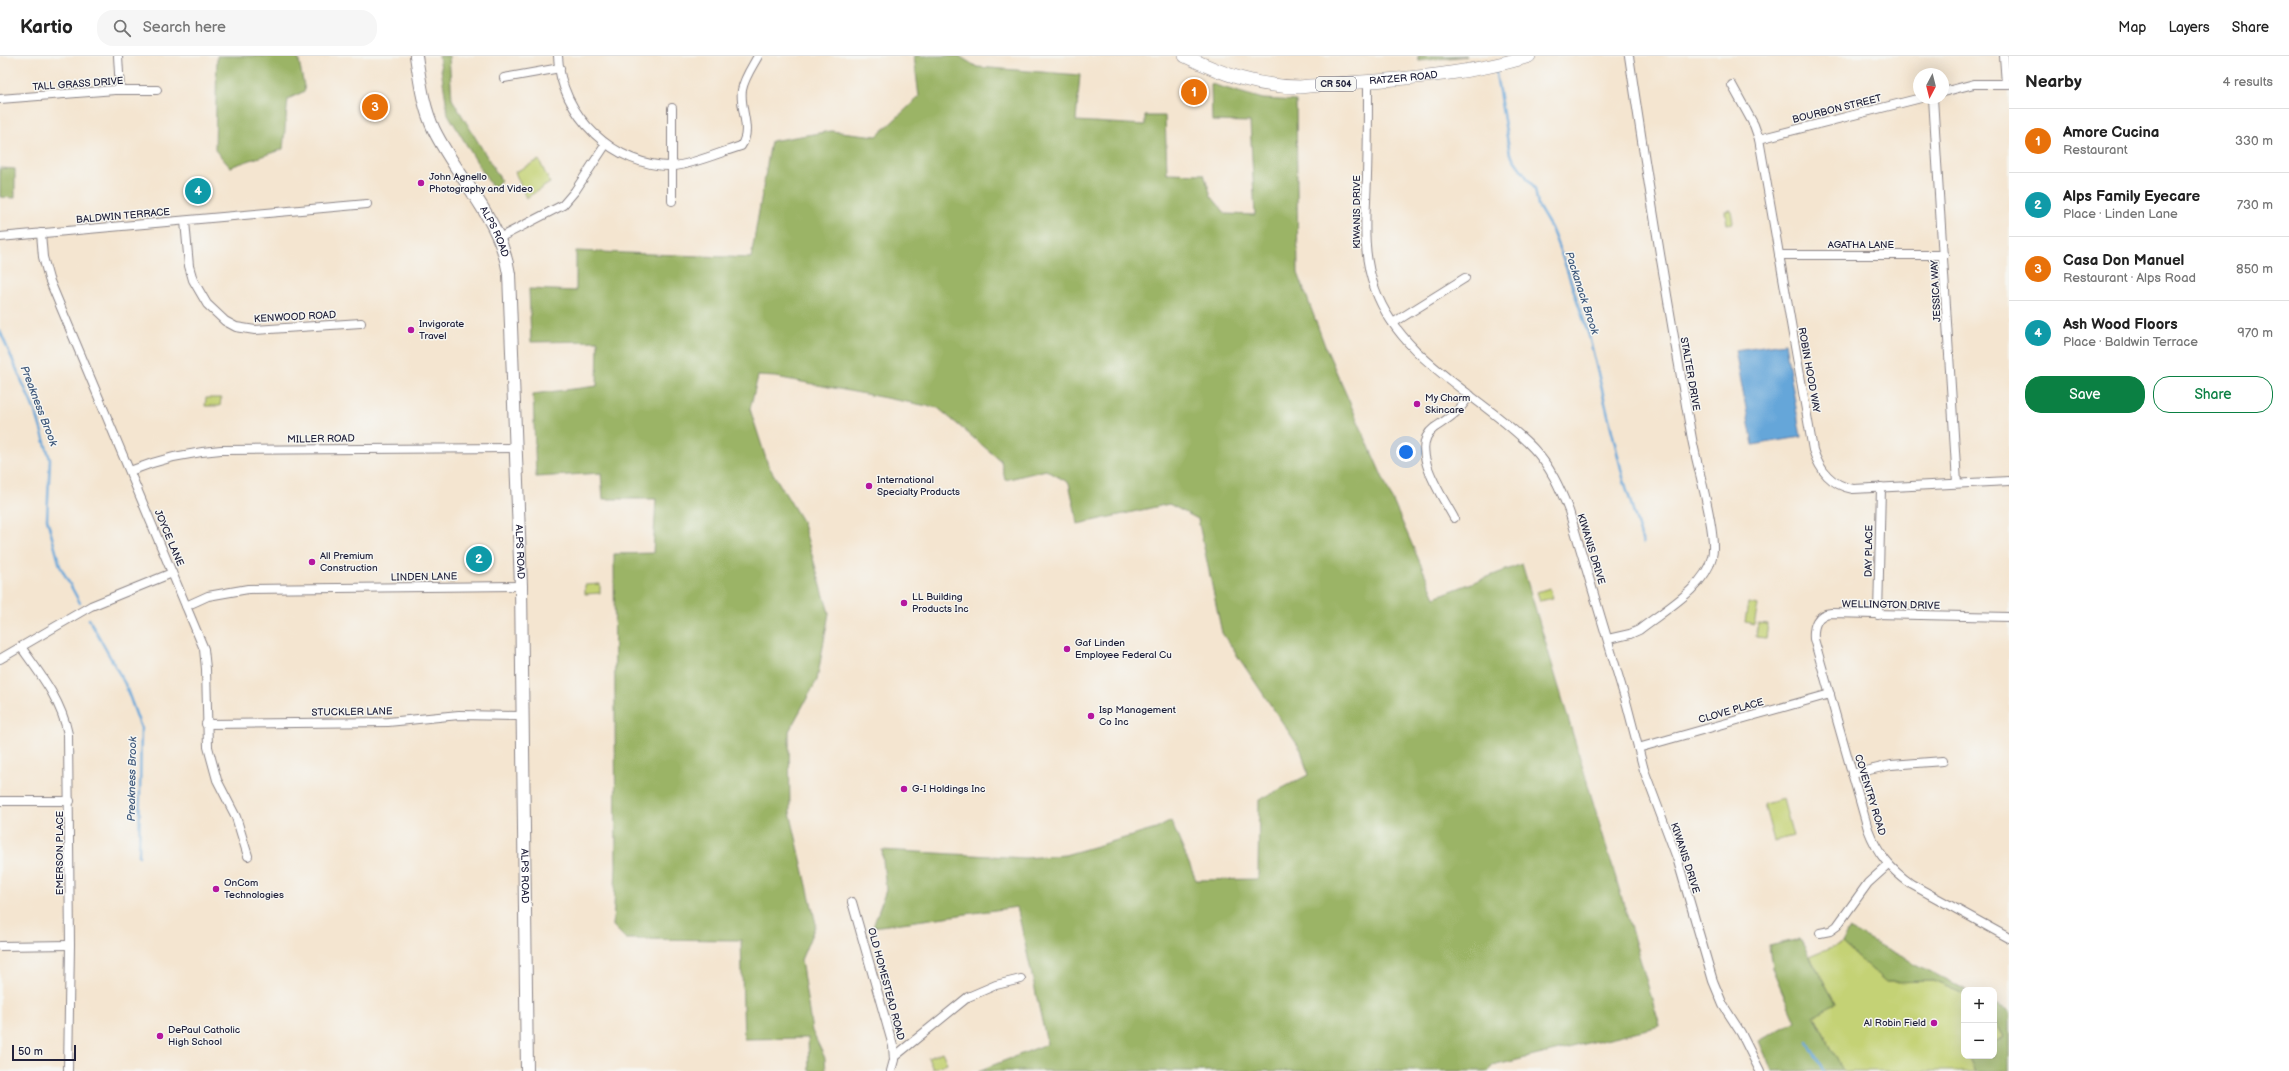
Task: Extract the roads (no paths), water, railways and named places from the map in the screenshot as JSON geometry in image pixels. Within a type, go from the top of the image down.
[{"type":"main road","name":"ALPS ROAD","points":[[416,56],[422,93],[434,131],[488,217],[505,252],[509,274],[521,586],[527,1071]]},
{"type":"main road","name":"RATZER ROAD","points":[[1185,56],[1217,71],[1266,86],[1300,87],[1368,81],[1496,65],[1530,56]]},
{"type":"street","points":[[118,56],[120,90]]},
{"type":"street","points":[[558,56],[566,90],[582,121],[606,144],[632,159],[656,165],[672,166],[741,146],[746,138],[747,129],[742,91],[747,74],[758,56]]},
{"type":"street","name":"STALTER DRIVE","points":[[1608,639],[1630,634],[1639,630],[1699,583],[1710,566],[1714,545],[1693,444],[1661,270],[1629,56]]},
{"type":"street","points":[[1949,90],[1974,84],[2007,84],[2004,56]]},
{"type":"street","points":[[504,78],[560,68]]},
{"type":"street","name":"KIWANIS DRIVE","points":[[1368,81],[1365,236],[1366,254],[1374,289],[1393,323],[1412,347],[1520,436],[1537,453],[1552,474],[1569,511],[1608,639],[1638,748],[1655,801],[1677,858],[1712,981],[1723,1005],[1741,1033],[1760,1071]]},
{"type":"street","name":"ROBIN HOOD WAY","points":[[1732,85],[1754,125],[1759,139],[1816,461],[1828,478],[1844,488],[2009,481]]},
{"type":"street","name":"TALL GRASS DRIVE","points":[[0,99],[120,90],[157,90]]},
{"type":"street","name":"BOURBON STREET","points":[[1759,139],[1913,100]]},
{"type":"street","name":"JESSICA WAY","points":[[1933,104],[1957,483]]},
{"type":"street","points":[[672,108],[672,201]]},
{"type":"street","points":[[499,238],[563,205],[575,191],[606,144]]},
{"type":"street","name":"BALDWIN TERRACE","points":[[0,237],[367,204]]},
{"type":"street","name":"KENWOOD ROAD","points":[[185,221],[190,266],[194,280],[206,304],[225,321],[236,327],[255,330],[361,323]]},
{"type":"street","name":"JOYCE LANE","points":[[41,233],[43,257],[49,279],[186,606],[206,659],[206,724],[212,764],[223,792],[236,817],[248,856]]},
{"type":"street","name":"AGATHA LANE","points":[[1779,255],[1944,255]]},
{"type":"street","points":[[1393,323],[1465,278]]},
{"type":"street","points":[[1454,518],[1426,463],[1424,448],[1429,434],[1459,411],[1470,395]]},
{"type":"street","name":"MILLER ROAD","points":[[130,472],[157,460],[200,452],[221,450],[515,448]]},
{"type":"street","name":"DAY PLACE","points":[[1878,615],[1881,487]]},
{"type":"street","points":[[0,659],[91,606],[172,573]]},
{"type":"street","name":"LINDEN LANE","points":[[186,606],[208,596],[248,589],[521,586]]},
{"type":"street","name":"WELLINGTON DRIVE","points":[[1820,660],[1813,632],[1815,625],[1823,615],[1831,613],[2009,617]]},
{"type":"street","name":"EMERSON PLACE","points":[[21,647],[55,695],[65,720],[69,743],[70,946],[68,1071]]},
{"type":"street","name":"COVENTRY ROAD","points":[[1820,660],[1868,829],[1873,842],[1888,865],[1911,884],[2009,938]]},
{"type":"street","name":"CLOVE PLACE","points":[[1638,748],[1830,694]]},
{"type":"street","name":"STUCKLER LANE","points":[[206,724],[388,722],[459,715],[522,716]]},
{"type":"street","points":[[1852,774],[1892,765],[1943,761]]},
{"type":"street","points":[[0,801],[70,801]]},
{"type":"street","points":[[1820,933],[1830,931],[1837,926],[1868,883],[1888,865]]},
{"type":"street","name":"OLD HOMESTEAD ROAD","points":[[852,902],[893,1046],[894,1057],[891,1071]]},
{"type":"street","points":[[0,946],[70,946]]},
{"type":"street","points":[[894,1057],[968,997],[996,985],[1021,979]]},
{"type":"water","points":[[1785,343],[1801,437],[1753,445],[1735,350]]},
{"type":"waterway","name":"Packanack Brook","points":[[1495,68],[1510,154],[1535,189],[1538,206],[1551,228],[1564,261],[1589,336],[1623,477],[1643,543]]},
{"type":"waterway","name":"Preakness Brook","points":[[0,331],[37,416],[50,459],[47,519],[60,566],[80,603]]},
{"type":"waterway","name":"Preakness Brook","points":[[89,619],[125,684],[141,728],[139,856]]},
{"type":"waterway","name":"Packanack Brook","points":[[1808,1042],[1823,1071]]},
{"type":"place","name":"Amore Cucina","points":[[1194,92]]},
{"type":"place","name":"Casa Don Manuel","points":[[375,107]]},
{"type":"place","name":"John Agnello Photography and Video","points":[[421,183]]},
{"type":"place","name":"Ash Wood Floors","points":[[198,191]]},
{"type":"place","name":"Invigorate Travel","points":[[411,330]]},
{"type":"place","name":"My Charm Skincare","points":[[1417,404]]},
{"type":"place","name":"International Specialty Products","points":[[869,486]]},
{"type":"place","name":"Alps Family Eyecare","points":[[479,559]]},
{"type":"place","name":"All Premium Construction","points":[[312,562]]},
{"type":"place","name":"LL Building Products Inc","points":[[904,603]]},
{"type":"place","name":"Gaf Linden Employee Federal Cu","points":[[1067,649]]},
{"type":"place","name":"Isp Management Co Inc","points":[[1091,716]]},
{"type":"place","name":"G-I Holdings Inc","points":[[904,789]]},
{"type":"place","name":"OnCom Technologies","points":[[216,889]]},
{"type":"place","name":"Al Robin Field","points":[[1934,1023]]},
{"type":"place","name":"DePaul Catholic High School","points":[[160,1036]]}]
